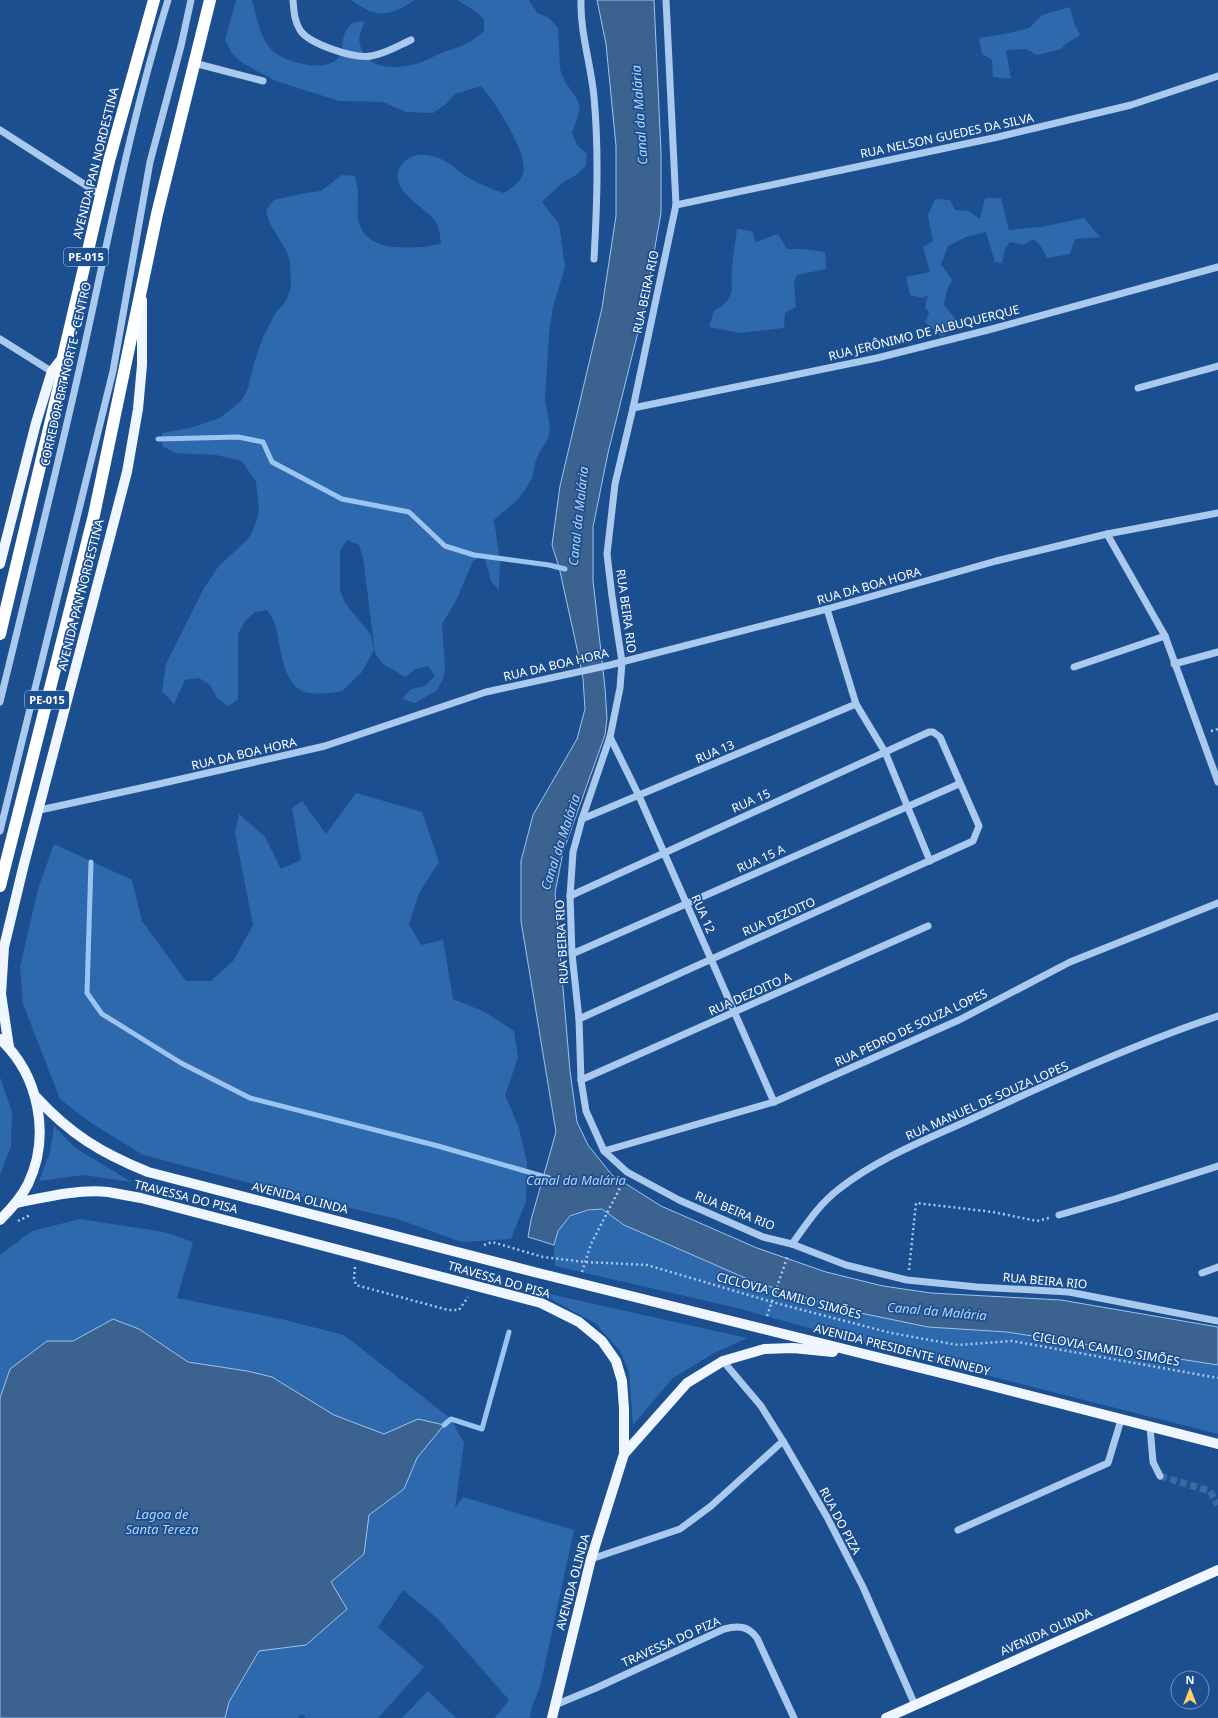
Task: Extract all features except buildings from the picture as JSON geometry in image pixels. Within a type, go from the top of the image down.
[{"type":"highway","name":"AVENIDA PAN NORDESTINA","points":[[0,634],[29,517],[56,374],[63,357],[109,161],[154,0]]},
{"type":"highway","name":"AVENIDA PAN NORDESTINA","points":[[0,886],[94,515],[161,199],[210,0]]},
{"type":"main road","name":"AVENIDA PAN NORDESTINA","points":[[9,1047],[1,994],[4,947],[24,864],[40,810],[127,472],[138,409],[142,365],[142,288]]},
{"type":"main road","name":"AVENIDA PAN NORDESTINA","points":[[0,564],[36,423],[56,374]]},
{"type":"main road","points":[[0,1039],[9,1047],[20,1062],[29,1079],[36,1097],[40,1119],[37,1156],[28,1184],[16,1203],[0,1220]]},
{"type":"main road","name":"AVENIDA OLINDA","points":[[36,1097],[52,1115],[80,1138],[103,1152],[148,1172],[538,1273],[579,1282]]},
{"type":"main road","name":"TRAVESSA DO PISA","points":[[16,1203],[85,1192],[107,1192],[141,1198],[541,1303],[578,1322],[602,1341],[616,1361],[623,1388],[624,1454]]},
{"type":"main road","name":"AVENIDA PRESIDENTE KENNEDY","points":[[579,1282],[1218,1444]]},
{"type":"main road","points":[[624,1454],[687,1383],[723,1361],[764,1350],[793,1348],[864,1355]]},
{"type":"main road","name":"AVENIDA OLINDA","points":[[552,1718],[591,1560],[624,1454]]},
{"type":"main road","name":"AVENIDA OLINDA","points":[[886,1718],[1218,1570]]},
{"type":"street","name":"CORREDOR BRT NORTE - CENTRO","points":[[0,702],[44,520],[128,148],[156,37],[168,0]]},
{"type":"street","points":[[0,831],[113,371],[150,162],[181,46],[191,0]]},
{"type":"street","points":[[293,0],[295,20],[301,31],[311,40],[352,55],[370,56],[389,50],[411,40]]},
{"type":"street","points":[[581,0],[583,30],[593,86],[598,135],[598,196],[594,259]]},
{"type":"street","name":"RUA BEIRA RIO","points":[[666,0],[676,205],[633,408],[615,484],[608,554],[612,596],[622,662],[620,688],[610,737],[582,819],[573,852],[570,896],[572,954],[579,1020],[581,1080],[586,1112],[604,1151],[627,1172],[679,1200],[763,1237],[846,1265],[907,1280],[977,1287],[1069,1292],[1218,1321]]},
{"type":"street","points":[[194,63],[263,81]]},
{"type":"street","name":"RUA NELSON GUEDES DA SILVA","points":[[676,205],[998,137],[1131,105],[1218,76]]},
{"type":"street","points":[[0,130],[101,195]]},
{"type":"street","name":"RUA JERÔNIMO DE ALBUQUERQUE","points":[[633,408],[877,358],[988,330],[1218,267]]},
{"type":"street","points":[[0,339],[56,374]]},
{"type":"street","points":[[1138,388],[1218,366]]},
{"type":"street","name":"RUA DA BOA HORA","points":[[40,810],[325,746],[486,692],[622,662],[827,609],[996,561],[1107,534],[1218,513]]},
{"type":"street","points":[[1107,534],[1165,636],[1218,782]]},
{"type":"street","points":[[827,609],[856,704],[885,752],[930,860]]},
{"type":"street","points":[[1074,667],[1165,636]]},
{"type":"street","points":[[1174,664],[1218,652]]},
{"type":"street","name":"RUA 13","points":[[582,819],[856,704]]},
{"type":"street","name":"RUA 15","points":[[570,896],[929,732],[933,732],[940,737],[959,784]]},
{"type":"street","name":"RUA 12","points":[[610,737],[639,796],[774,1102]]},
{"type":"street","name":"RUA 15 A","points":[[572,954],[959,784]]},
{"type":"street","name":"RUA DEZOITO","points":[[579,1020],[973,841],[979,826],[959,784]]},
{"type":"street","name":"RUA PEDRO DE SOUZA LOPES","points":[[604,1151],[774,1102],[959,1020],[1070,962],[1218,903]]},
{"type":"street","name":"RUA DEZOITO A","points":[[581,1080],[735,1013],[928,926]]},
{"type":"street","name":"RUA MANUEL DE SOUZA LOPES","points":[[791,1246],[822,1204],[838,1189],[868,1168],[1009,1101],[1163,1035],[1218,1016]]},
{"type":"street","points":[[1059,1215],[1115,1199],[1218,1166]]},
{"type":"street","points":[[1202,1272],[1218,1267]]},
{"type":"street","name":"RUA DO PIZA","points":[[723,1361],[761,1406],[827,1517],[863,1587],[915,1705]]},
{"type":"street","points":[[958,1530],[1108,1464],[1121,1420]]},
{"type":"street","points":[[1150,1427],[1153,1462],[1160,1476]]},
{"type":"street","points":[[591,1560],[680,1529],[711,1506],[783,1441]]},
{"type":"street","name":"TRAVESSA DO PIZA","points":[[555,1705],[596,1688],[724,1629],[734,1626],[744,1627],[752,1631],[757,1638],[794,1718]]},
{"type":"path","points":[[579,1282],[591,1244],[625,1178]]},
{"type":"path","points":[[907,1280],[916,1203],[993,1212],[1037,1221],[1059,1215]]},
{"type":"path","points":[[763,1328],[791,1246]]},
{"type":"path","name":"CICLOVIA CAMILO SIMÕES","points":[[522,1251],[543,1257],[586,1262],[647,1265],[772,1302],[890,1332],[958,1345],[1012,1341],[1218,1378]]},
{"type":"shaded area","points":[[236,0],[252,0],[259,26],[267,44],[282,57],[293,62],[308,65],[331,63],[341,54],[343,40],[347,29],[352,23],[365,21],[361,30],[359,42],[365,55],[375,64],[398,67],[419,63],[462,45],[476,38],[484,31],[484,19],[475,11],[457,0],[529,0],[537,13],[549,18],[558,28],[560,69],[565,82],[574,94],[580,106],[572,133],[577,145],[587,154],[586,166],[576,175],[562,183],[542,202],[559,224],[565,267],[553,307],[549,334],[545,400],[550,426],[548,439],[540,451],[535,463],[533,476],[525,490],[516,501],[494,520],[500,561],[499,590],[491,581],[484,555],[473,561],[456,601],[442,624],[445,667],[443,679],[436,691],[415,703],[402,699],[411,689],[425,686],[435,676],[428,666],[416,669],[405,677],[383,664],[375,653],[363,557],[359,545],[347,540],[340,551],[340,590],[345,603],[371,635],[374,650],[361,673],[342,691],[322,694],[306,693],[295,686],[286,670],[275,624],[267,610],[255,612],[245,621],[238,634],[238,700],[228,706],[217,698],[210,685],[199,678],[185,680],[174,704],[162,691],[166,664],[203,590],[218,567],[249,538],[256,523],[259,509],[256,482],[242,461],[216,455],[175,453],[162,446],[162,433],[190,428],[220,418],[241,401],[248,388],[254,363],[263,337],[276,312],[286,301],[291,287],[290,262],[286,250],[270,224],[266,210],[274,200],[321,191],[342,175],[355,176],[358,192],[358,220],[361,228],[367,236],[375,242],[386,246],[409,248],[432,246],[441,244],[440,232],[437,223],[407,195],[401,187],[398,179],[399,170],[408,158],[416,155],[436,157],[448,163],[464,175],[503,193],[515,185],[523,174],[521,154],[510,128],[481,86],[455,94],[446,104],[433,113],[406,112],[383,102],[339,101],[276,81],[241,62],[232,53],[225,40]]},
{"type":"shaded area","points":[[351,0],[415,0],[397,10],[383,14],[369,10]]},
{"type":"shaded area","points":[[1070,7],[1074,23],[1080,35],[1061,49],[1037,55],[1026,49],[1006,50],[1011,79],[993,77],[992,60],[982,54],[979,38],[1029,28],[1042,15]]},
{"type":"shaded area","points":[[985,198],[1001,198],[1009,230],[1041,227],[1084,218],[1100,237],[1075,239],[1070,254],[1047,258],[1041,246],[1034,239],[1023,245],[1010,242],[1005,249],[1002,263],[995,262],[986,232],[966,237],[948,246],[941,264],[952,280],[947,290],[944,305],[958,322],[942,337],[925,322],[929,313],[925,307],[928,295],[922,298],[910,295],[906,277],[930,272],[923,247],[933,241],[928,215],[935,199],[950,200],[955,210],[968,211],[980,219]]},
{"type":"shaded area","points":[[737,229],[752,231],[756,242],[778,234],[787,249],[804,249],[825,252],[826,269],[797,275],[794,282],[796,307],[785,313],[784,328],[740,333],[709,327],[714,311],[722,306],[730,297]]},
{"type":"shaded area","points":[[356,793],[422,812],[439,862],[419,893],[409,924],[421,945],[443,940],[453,999],[485,1012],[514,1031],[518,1058],[505,1095],[519,1128],[527,1163],[526,1201],[511,1239],[462,1242],[397,1219],[299,1196],[143,1155],[88,1121],[60,1099],[23,1004],[20,967],[38,889],[54,844],[132,880],[142,921],[186,981],[211,981],[233,961],[253,925],[235,833],[239,814],[265,837],[281,869],[301,860],[292,808],[302,801],[326,834]]},
{"type":"shaded area","points":[[0,1077],[12,1112],[11,1146],[0,1175]]},
{"type":"shaded area","points":[[54,1126],[75,1148],[132,1182],[83,1175],[39,1181],[50,1152]]},
{"type":"shaded area","points":[[602,1209],[624,1225],[752,1281],[846,1310],[928,1327],[1007,1332],[1218,1365],[1218,1434],[907,1355],[737,1308],[555,1266],[554,1244],[556,1235],[564,1222],[577,1214]]},
{"type":"shaded area","points":[[80,1219],[164,1232],[193,1242],[177,1298],[281,1319],[344,1335],[451,1419],[464,1443],[455,1508],[463,1497],[574,1530],[540,1687],[532,1706],[530,1718],[495,1718],[509,1700],[438,1619],[403,1590],[378,1627],[424,1667],[378,1718],[306,1718],[301,1714],[298,1718],[0,1718],[0,1255],[32,1231]]},
{"type":"shaded area","points":[[536,1291],[747,1338],[714,1353],[673,1378],[633,1425],[629,1372],[620,1351],[595,1323]]},
{"type":"shaded area","points":[[428,1691],[456,1718],[402,1718]]},
{"type":"water","name":"Canal da Malária","points":[[597,0],[654,0],[661,152],[661,213],[645,304],[608,453],[593,527],[593,580],[605,688],[607,718],[605,735],[563,852],[555,893],[570,1071],[577,1122],[588,1145],[612,1175],[661,1206],[757,1248],[826,1272],[883,1286],[931,1293],[1061,1300],[1218,1327],[1218,1365],[1007,1332],[928,1327],[846,1310],[752,1281],[624,1225],[602,1209],[588,1210],[570,1216],[558,1231],[554,1245],[528,1237],[531,1220],[556,1132],[521,921],[521,861],[533,815],[577,739],[585,709],[583,678],[578,653],[559,567],[552,545],[560,486],[602,308],[616,216],[616,146],[606,44]]},
{"type":"water","name":"Lagoa de Santa Tereza","points":[[113,1319],[139,1329],[188,1362],[247,1371],[272,1377],[334,1415],[384,1434],[418,1419],[444,1425],[417,1458],[404,1489],[369,1515],[364,1554],[331,1582],[347,1609],[306,1645],[259,1651],[229,1702],[225,1718],[0,1718],[0,1398],[10,1369],[47,1341],[73,1341]]},
{"type":"waterway","points":[[158,439],[238,437],[263,442],[272,462],[342,499],[409,512],[445,546],[474,555],[549,565],[565,569]]},
{"type":"waterway","points":[[91,862],[87,993],[102,1014],[181,1063],[250,1098],[438,1146],[549,1178]]},
{"type":"waterway","points":[[444,1425],[451,1419],[482,1429],[509,1332]]},
{"type":"tunnel","points":[[1160,1476],[1210,1491],[1218,1505]]}]
